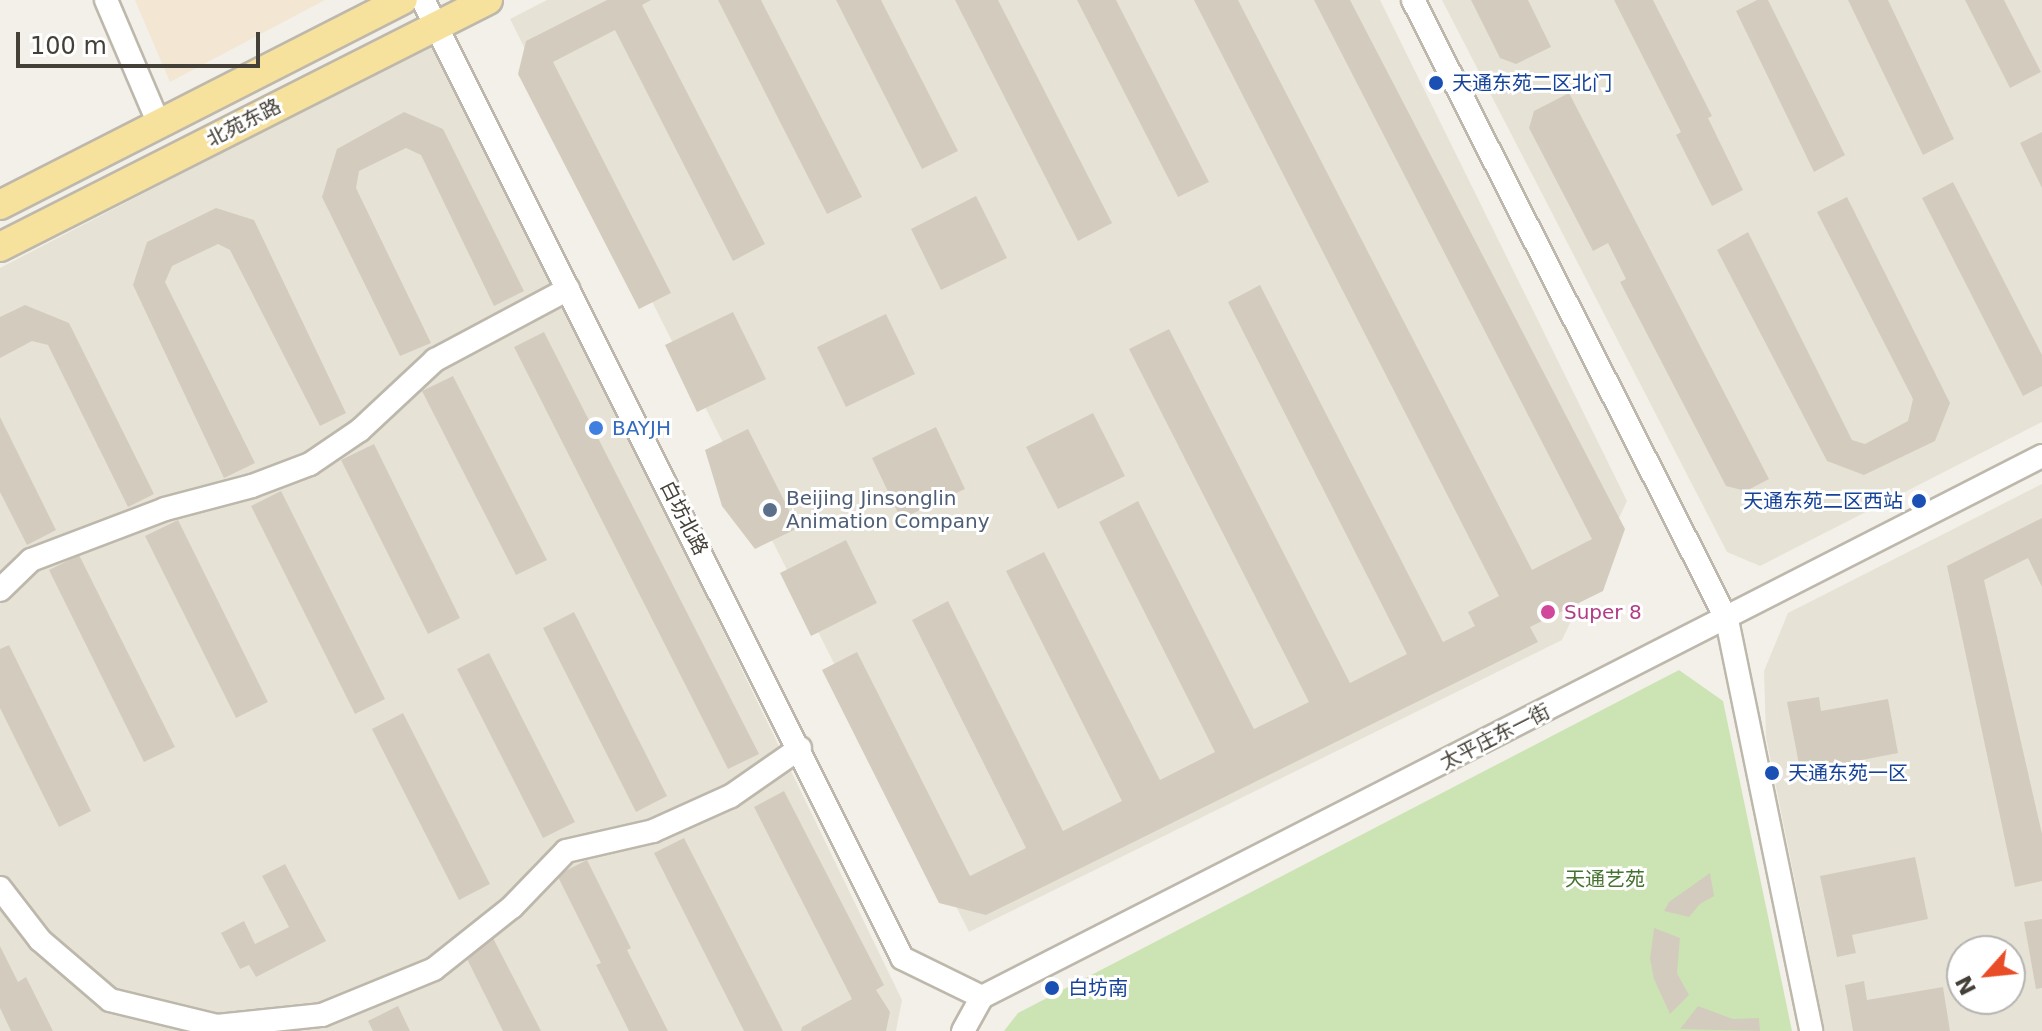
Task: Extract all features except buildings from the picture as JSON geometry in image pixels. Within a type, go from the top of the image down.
[{"type":"main road","name":"北苑东路","points":[[0,205],[403,0]]},
{"type":"main road","name":"北苑东路","points":[[0,247],[488,0]]},
{"type":"street","points":[[106,0],[159,124]]},
{"type":"street","name":"白坊北路","points":[[423,0],[800,748],[902,958],[982,997]]},
{"type":"street","points":[[1413,0],[1727,620],[1811,1031]]},
{"type":"street","points":[[0,590],[31,560],[165,509],[252,486],[310,464],[360,430],[435,360],[568,289]]},
{"type":"street","name":"太平庄东一街","points":[[982,997],[1727,620],[2042,456]]},
{"type":"street","points":[[0,888],[40,940],[110,1000],[217,1026],[322,1015],[434,969],[512,907],[566,851],[653,831],[731,796],[800,748]]},
{"type":"street","points":[[963,1031],[982,997]]},
{"type":"shaded area","points":[[135,0],[325,0],[170,82]]},
{"type":"shaded area","points":[[547,0],[1380,0],[1627,501],[1562,640],[969,932],[510,19]]},
{"type":"shaded area","points":[[1442,0],[2042,0],[2042,422],[1760,566],[1727,552]]},
{"type":"shaded area","points":[[437,41],[902,1000],[896,1031],[0,1031],[0,268]]},
{"type":"shaded area","name":"天通东苑一区","points":[[2042,484],[2042,1031],[1825,1031],[1766,737],[1764,671],[1788,613]]},
{"type":"green space","name":"天通艺苑","points":[[1679,670],[1723,701],[1792,1031],[1004,1031],[1018,1013]]},
{"type":"place","name":"天通东苑二区北门","points":[[1436,83]]},
{"type":"place","name":"BAYJH","points":[[596,428]]},
{"type":"place","name":"天通东苑二区西站","points":[[1919,501]]},
{"type":"place","name":"Beijing Jinsonglin Animation Company","points":[[770,510]]},
{"type":"place","name":"Super 8","points":[[1548,612]]},
{"type":"place","name":"天通东苑一区","points":[[1772,773]]},
{"type":"place","name":"白坊南","points":[[1052,988]]}]
